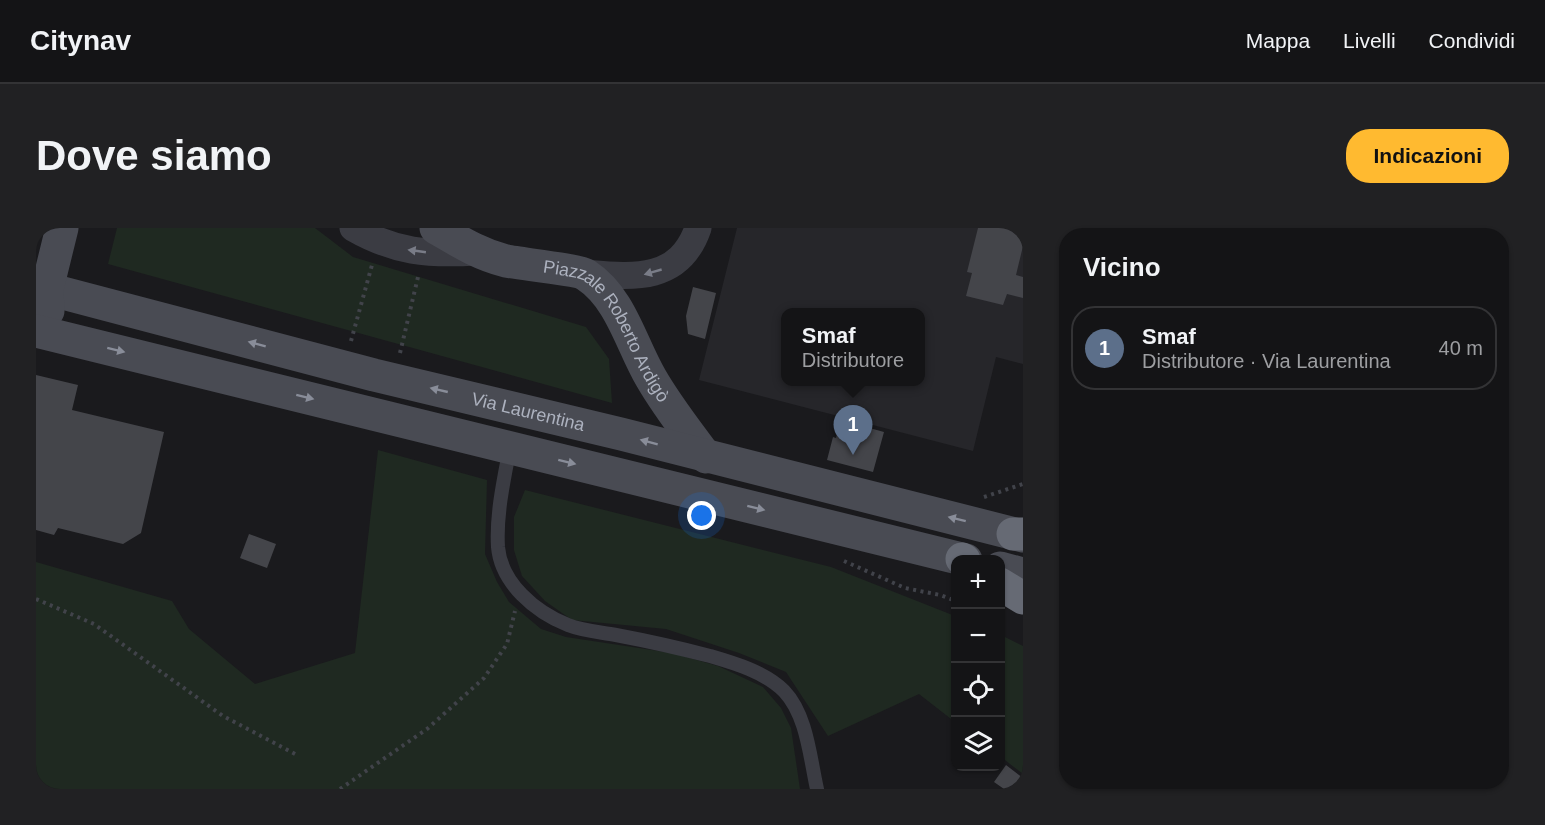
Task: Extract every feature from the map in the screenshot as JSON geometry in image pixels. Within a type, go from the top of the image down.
[{"type":"highway","points":[[1005,587],[1023,597]]},
{"type":"main road","points":[[62,228],[42,288],[48,312],[47,333],[951,556]]},
{"type":"main road","name":"Piazzale Roberto Ardigò","points":[[430,240],[529,266],[585,273],[601,289],[618,312],[658,390],[706,457]]},
{"type":"main road","name":"Via Laurentina","points":[[42,288],[363,372],[621,434],[1020,535]]},
{"type":"main road","points":[[1005,569],[1023,574]]},
{"type":"street","name":"Piazzale Roberto Ardigò","points":[[352,228],[400,249],[430,240]]},
{"type":"street","points":[[585,273],[635,276],[665,269],[688,249],[698,228]]},
{"type":"lane","points":[[510,447],[501,498],[498,547],[506,573],[521,593],[540,610],[569,625],[717,658],[753,671],[773,683],[787,695],[799,717],[817,789]]},
{"type":"path","points":[[400,353],[430,240]]},
{"type":"path","points":[[351,341],[378,241]]},
{"type":"path","points":[[881,579],[905,588],[951,599]]},
{"type":"path","points":[[340,789],[428,729],[484,678],[507,644],[521,593]]},
{"type":"path","points":[[36,599],[94,624],[223,716],[299,756]]},
{"type":"shaded area","points":[[117,228],[315,228],[353,257],[586,327],[609,359],[612,403],[108,264]]},
{"type":"shaded area","points":[[737,228],[1023,228],[1023,364],[996,357],[973,451],[699,380]]},
{"type":"shaded area","points":[[378,450],[487,480],[485,554],[509,602],[541,629],[566,637],[672,653],[718,666],[763,687],[781,708],[791,728],[800,789],[36,789],[36,562],[172,601],[189,629],[255,684],[355,653]]},
{"type":"shaded area","points":[[525,490],[831,567],[951,614],[951,719],[919,694],[828,736],[786,672],[739,653],[666,629],[572,620],[545,601],[522,576],[514,550],[514,517]]},
{"type":"shaded area","points":[[1005,637],[1023,646],[1023,774],[1005,760]]},
{"type":"building","points":[[978,228],[1023,228],[1023,246],[1016,275],[1023,277],[1023,298],[1007,294],[1003,305],[966,296],[972,273],[967,272]]},
{"type":"building","points":[[693,287],[716,293],[705,339],[688,334],[686,316]]},
{"type":"building","points":[[36,375],[78,385],[72,410],[164,432],[141,533],[123,544],[58,528],[54,535],[36,530]]},
{"type":"building","points":[[841,420],[884,432],[873,472],[827,460],[833,437],[836,438]]},
{"type":"building","points":[[249,534],[276,544],[267,568],[240,558]]},
{"type":"building","points":[[1005,766],[1023,778],[1023,789],[1004,789],[994,782],[1002,771],[1005,771]]},
{"type":"place","name":"Smaf","points":[[853,455]]}]
